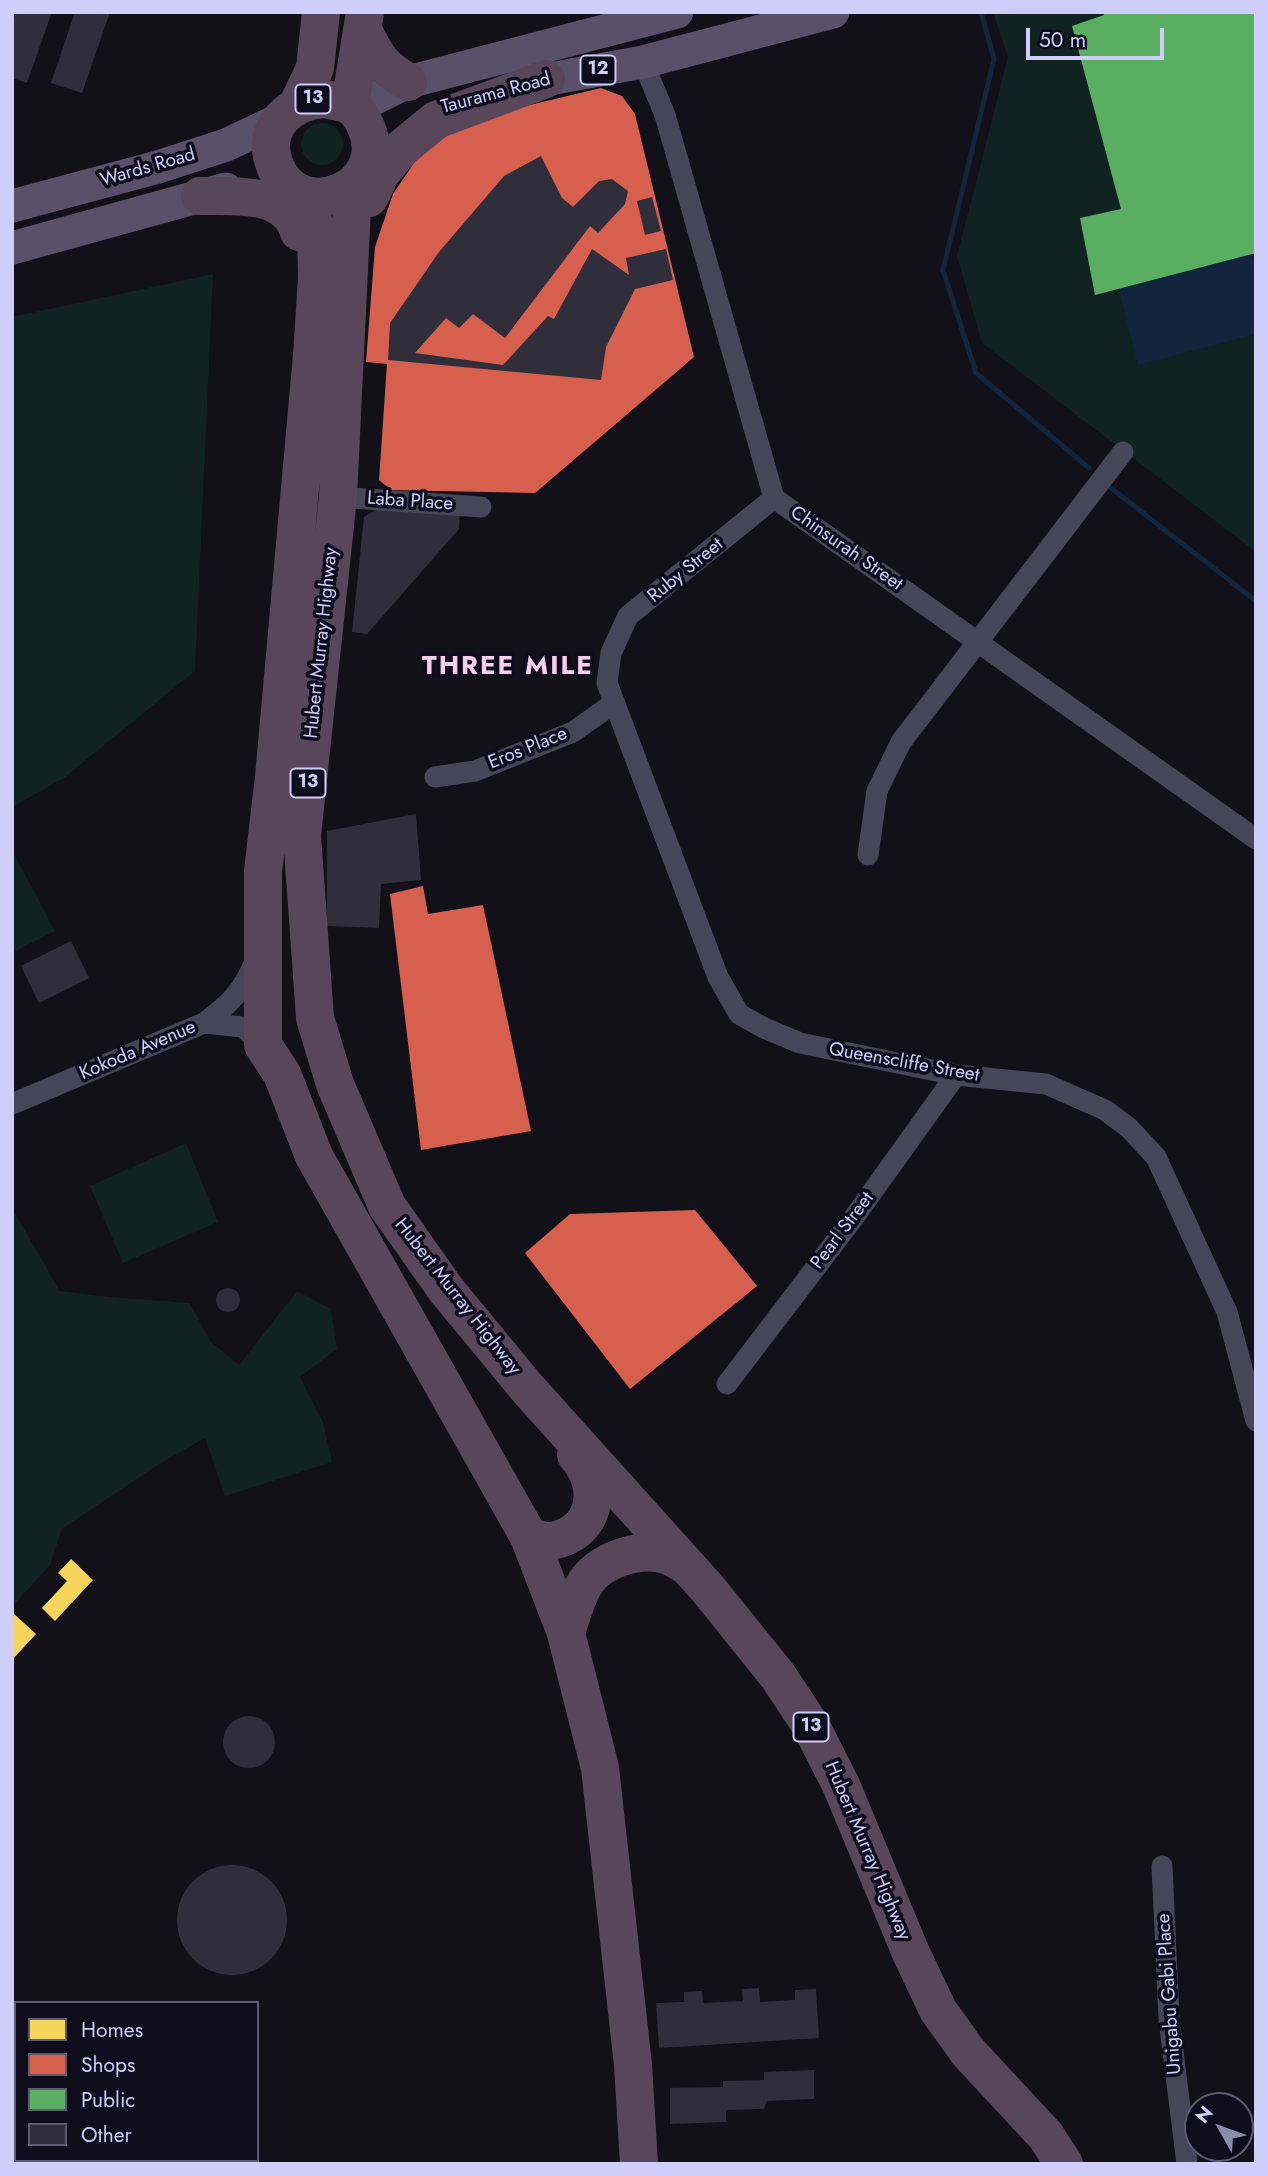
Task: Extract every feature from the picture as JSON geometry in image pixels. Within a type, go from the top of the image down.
[{"type":"highway","name":"13","points":[[293,185],[273,160],[271,144],[315,68],[321,12]]},
{"type":"highway","name":"13","points":[[353,186],[366,168],[370,147],[368,132],[352,106],[364,21]]},
{"type":"highway","points":[[364,21],[377,58],[390,72],[408,82]]},
{"type":"highway","points":[[349,265],[370,194],[381,173],[402,148],[436,120],[546,79]]},
{"type":"highway","name":"13","points":[[288,112],[311,100],[324,99],[352,106]]},
{"type":"highway","points":[[293,185],[329,197],[353,186]]},
{"type":"highway","name":"Hubert Murray Highway","points":[[262,1045],[263,871],[274,777],[317,278],[316,232],[293,185]]},
{"type":"highway","name":"Hubert Murray Highway","points":[[353,186],[338,497],[302,835],[315,1018],[335,1084],[387,1206],[447,1291],[528,1389],[689,1567],[778,1676],[811,1726],[841,1785],[911,1954],[938,2010],[968,2052],[1046,2136],[1064,2164]]},
{"type":"highway","points":[[200,196],[250,198],[280,204],[296,220],[306,273],[307,337],[312,355]]},
{"type":"highway","points":[[262,1045],[282,1074],[314,1156],[529,1537],[566,1633],[600,1768],[633,2065],[639,2164]]},
{"type":"highway","points":[[528,1389],[540,1415],[586,1466],[593,1484],[594,1505],[584,1522],[572,1533],[549,1541],[529,1537]]},
{"type":"highway","points":[[566,1633],[583,1586],[598,1569],[619,1557],[637,1554],[668,1556],[689,1567]]},
{"type":"main road","name":"Taurama Road","points":[[352,106],[408,82],[677,12]]},
{"type":"main road","name":"Taurama Road","points":[[370,147],[401,126],[444,105],[546,79],[643,62],[833,12]]},
{"type":"main road","name":"Wards Road","points":[[12,206],[215,148],[288,112]]},
{"type":"main road","name":"Wards Road","points":[[12,247],[200,196],[293,185]]},
{"type":"street","name":"Chinsurah Street","points":[[643,62],[666,115],[774,498],[1256,839]]},
{"type":"street","points":[[868,855],[877,791],[901,742],[1123,452]]},
{"type":"street","name":"Laba Place","points":[[338,497],[481,508]]},
{"type":"street","name":"Ruby Street","points":[[611,653],[628,616],[774,498]]},
{"type":"street","name":"Queenscliffe Street","points":[[611,653],[607,683],[614,703],[718,977],[739,1014],[800,1043],[956,1075],[1046,1084],[1105,1110],[1129,1128],[1156,1157],[1227,1312],[1256,1421]]},
{"type":"street","name":"Eros Place","points":[[435,777],[475,771],[573,732],[614,703]]},
{"type":"street","points":[[204,1023],[228,1006],[246,983],[255,962],[262,933]]},
{"type":"street","name":"Kokoda Avenue","points":[[12,1104],[204,1023],[243,1027],[262,1045]]},
{"type":"street","name":"Pearl Street","points":[[727,1384],[855,1216],[956,1075]]},
{"type":"street","name":"Unigabu Gabi Place","points":[[1162,1866],[1169,2019],[1186,2164]]},
{"type":"shaded area","points":[[993,12],[1256,12],[1256,552],[982,343],[957,256],[1008,57]]},
{"type":"shaded area","points":[[322,123],[337,129],[343,144],[337,159],[322,165],[307,159],[301,144],[307,129]]},
{"type":"shaded area","points":[[213,274],[195,671],[64,778],[12,807],[12,317]]},
{"type":"shaded area","points":[[12,850],[55,931],[12,953]]},
{"type":"shaded area","points":[[186,1143],[218,1222],[123,1263],[90,1186]]},
{"type":"shaded area","points":[[12,1208],[60,1291],[190,1303],[210,1341],[239,1365],[297,1291],[331,1309],[337,1349],[300,1377],[323,1422],[332,1462],[225,1496],[205,1438],[161,1463],[62,1529],[50,1565],[12,1607]]},
{"type":"water","points":[[1244,224],[1256,272],[1256,334],[1138,365],[1111,259]]},
{"type":"building: Homes","points":[[71,1559],[93,1580],[55,1621],[42,1608],[67,1581],[58,1573]]},
{"type":"building: Homes","points":[[13,1613],[36,1634],[12,1660],[12,1615]]},
{"type":"building: Shops","points":[[601,88],[622,96],[635,114],[694,357],[535,493],[391,490],[379,480],[387,364],[366,362],[375,247],[393,194],[416,160],[450,133],[517,108]]},
{"type":"building: Shops","points":[[423,886],[428,914],[483,905],[531,1131],[421,1150],[390,894]]},
{"type":"building: Shops","points":[[695,1210],[757,1286],[630,1389],[525,1253],[570,1214]]},
{"type":"building: Public","points":[[1103,12],[1256,12],[1256,253],[1095,295],[1080,218],[1121,209],[1072,26],[1104,15]]},
{"type":"building: Other","points":[[16,12],[52,12],[27,83],[12,78],[12,23]]},
{"type":"building: Other","points":[[75,12],[110,12],[82,93],[51,83]]},
{"type":"building: Other","points":[[541,156],[562,198],[573,207],[599,181],[612,179],[628,191],[625,204],[598,233],[590,226],[505,338],[473,314],[459,328],[446,318],[415,353],[503,365],[548,316],[554,319],[592,249],[629,275],[626,258],[666,249],[673,280],[635,289],[606,347],[601,380],[388,360],[390,323],[439,252],[504,176]]},
{"type":"building: Other","points":[[652,197],[661,231],[645,235],[637,201]]},
{"type":"building: Other","points":[[380,507],[460,514],[459,529],[367,634],[352,632],[364,517]]},
{"type":"building: Other","points":[[416,814],[421,880],[381,884],[379,928],[327,926],[327,831]]},
{"type":"building: Other","points":[[71,941],[89,978],[39,1003],[21,966]]},
{"type":"building: Other","points":[[228,1288],[237,1291],[240,1300],[237,1309],[228,1312],[219,1309],[216,1300],[219,1291]]},
{"type":"building: Other","points":[[249,1716],[259,1718],[267,1724],[273,1732],[273,1752],[267,1760],[259,1766],[249,1768],[239,1766],[231,1760],[225,1752],[223,1742],[225,1732],[231,1724],[239,1718]]},
{"type":"building: Other","points":[[232,1865],[253,1869],[271,1881],[283,1899],[287,1920],[283,1941],[271,1959],[253,1971],[232,1975],[211,1971],[193,1959],[181,1941],[177,1920],[181,1899],[193,1881],[211,1869]]},
{"type":"building: Other","points":[[759,1988],[760,2002],[795,2000],[795,1990],[816,1989],[819,2038],[659,2048],[656,2003],[684,2002],[684,1992],[702,1991],[703,2003],[743,2001],[742,1989]]},
{"type":"building: Other","points":[[814,2070],[814,2099],[767,2101],[764,2109],[726,2110],[726,2122],[670,2124],[670,2088],[723,2087],[723,2081],[764,2080],[764,2072]]},
{"type":"waterway","points":[[981,12],[994,59],[943,270],[976,373],[1089,468]]},
{"type":"waterway","points":[[1111,488],[1256,601]]},
{"type":"district","name":"THREE MILE","points":[[508,668]]}]
